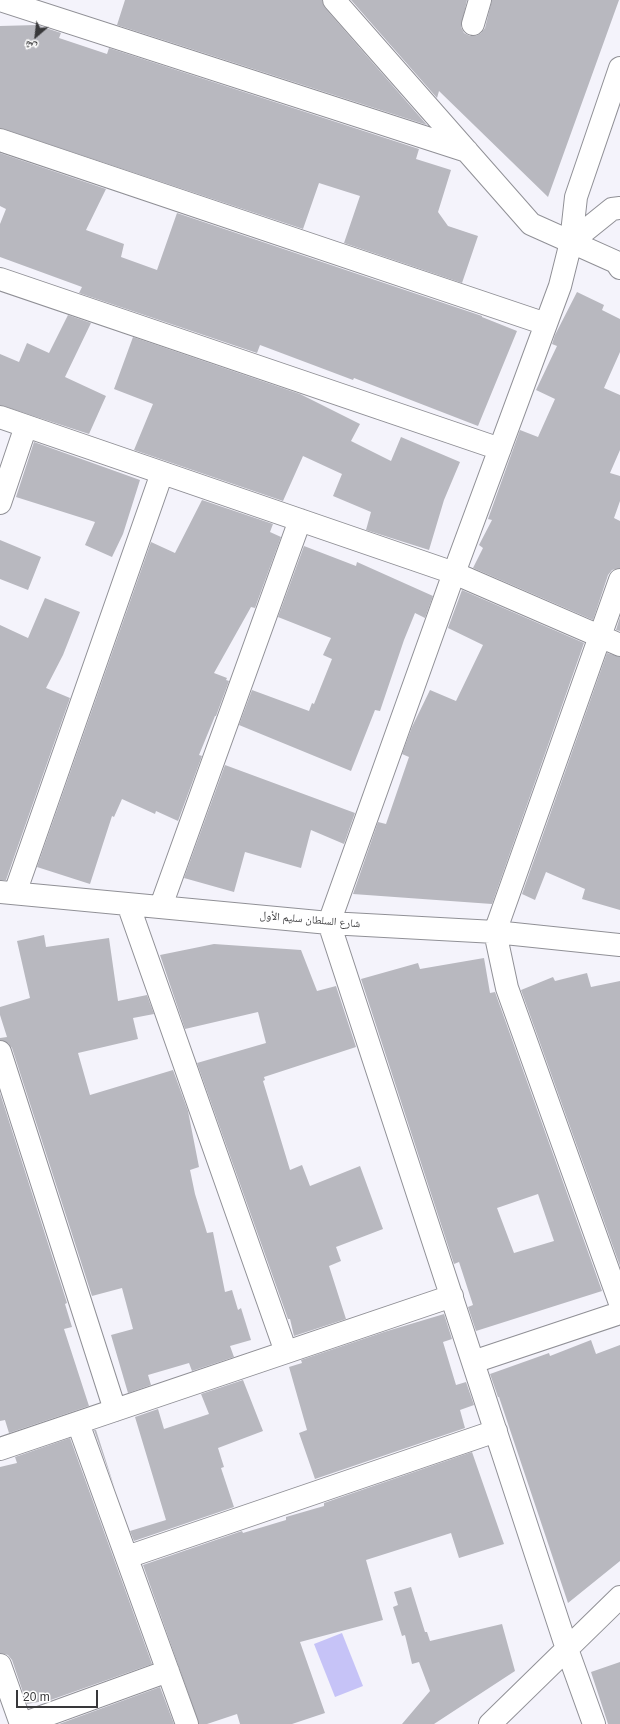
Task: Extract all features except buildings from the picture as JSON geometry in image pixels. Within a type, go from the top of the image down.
[{"type":"street","points":[[0,0],[467,151]]},
{"type":"street","points":[[334,0],[531,224],[616,262],[620,268]]},
{"type":"street","points":[[473,24],[480,0]]},
{"type":"street","points":[[594,1724],[567,1649],[329,923],[454,573],[560,286],[571,242],[576,197],[620,68]]},
{"type":"street","points":[[0,140],[546,324]]},
{"type":"street","points":[[571,242],[612,210],[620,208]]},
{"type":"street","points":[[0,279],[500,449]]},
{"type":"street","points":[[0,417],[454,573],[620,645]]},
{"type":"street","points":[[0,503],[26,426]]},
{"type":"street","points":[[8,892],[162,473]]},
{"type":"street","points":[[161,906],[300,520]]},
{"type":"street","points":[[620,580],[495,932],[507,988],[620,1303]]},
{"type":"street","name":"شارع السلطان سليم الأول","points":[[8,892],[329,923],[495,932],[620,945]]},
{"type":"street","points":[[128,904],[286,1352]]},
{"type":"street","points":[[0,1052],[115,1410]]},
{"type":"street","points":[[0,1449],[452,1296]]},
{"type":"street","points":[[473,1362],[620,1313]]},
{"type":"street","points":[[78,1423],[187,1724]]},
{"type":"street","points":[[127,1557],[496,1431]]},
{"type":"street","points":[[490,1724],[620,1597]]},
{"type":"street","points":[[0,1665],[21,1724],[168,1671]]},
{"type":"water","points":[[342,1633],[363,1686],[335,1697],[314,1644]]}]
